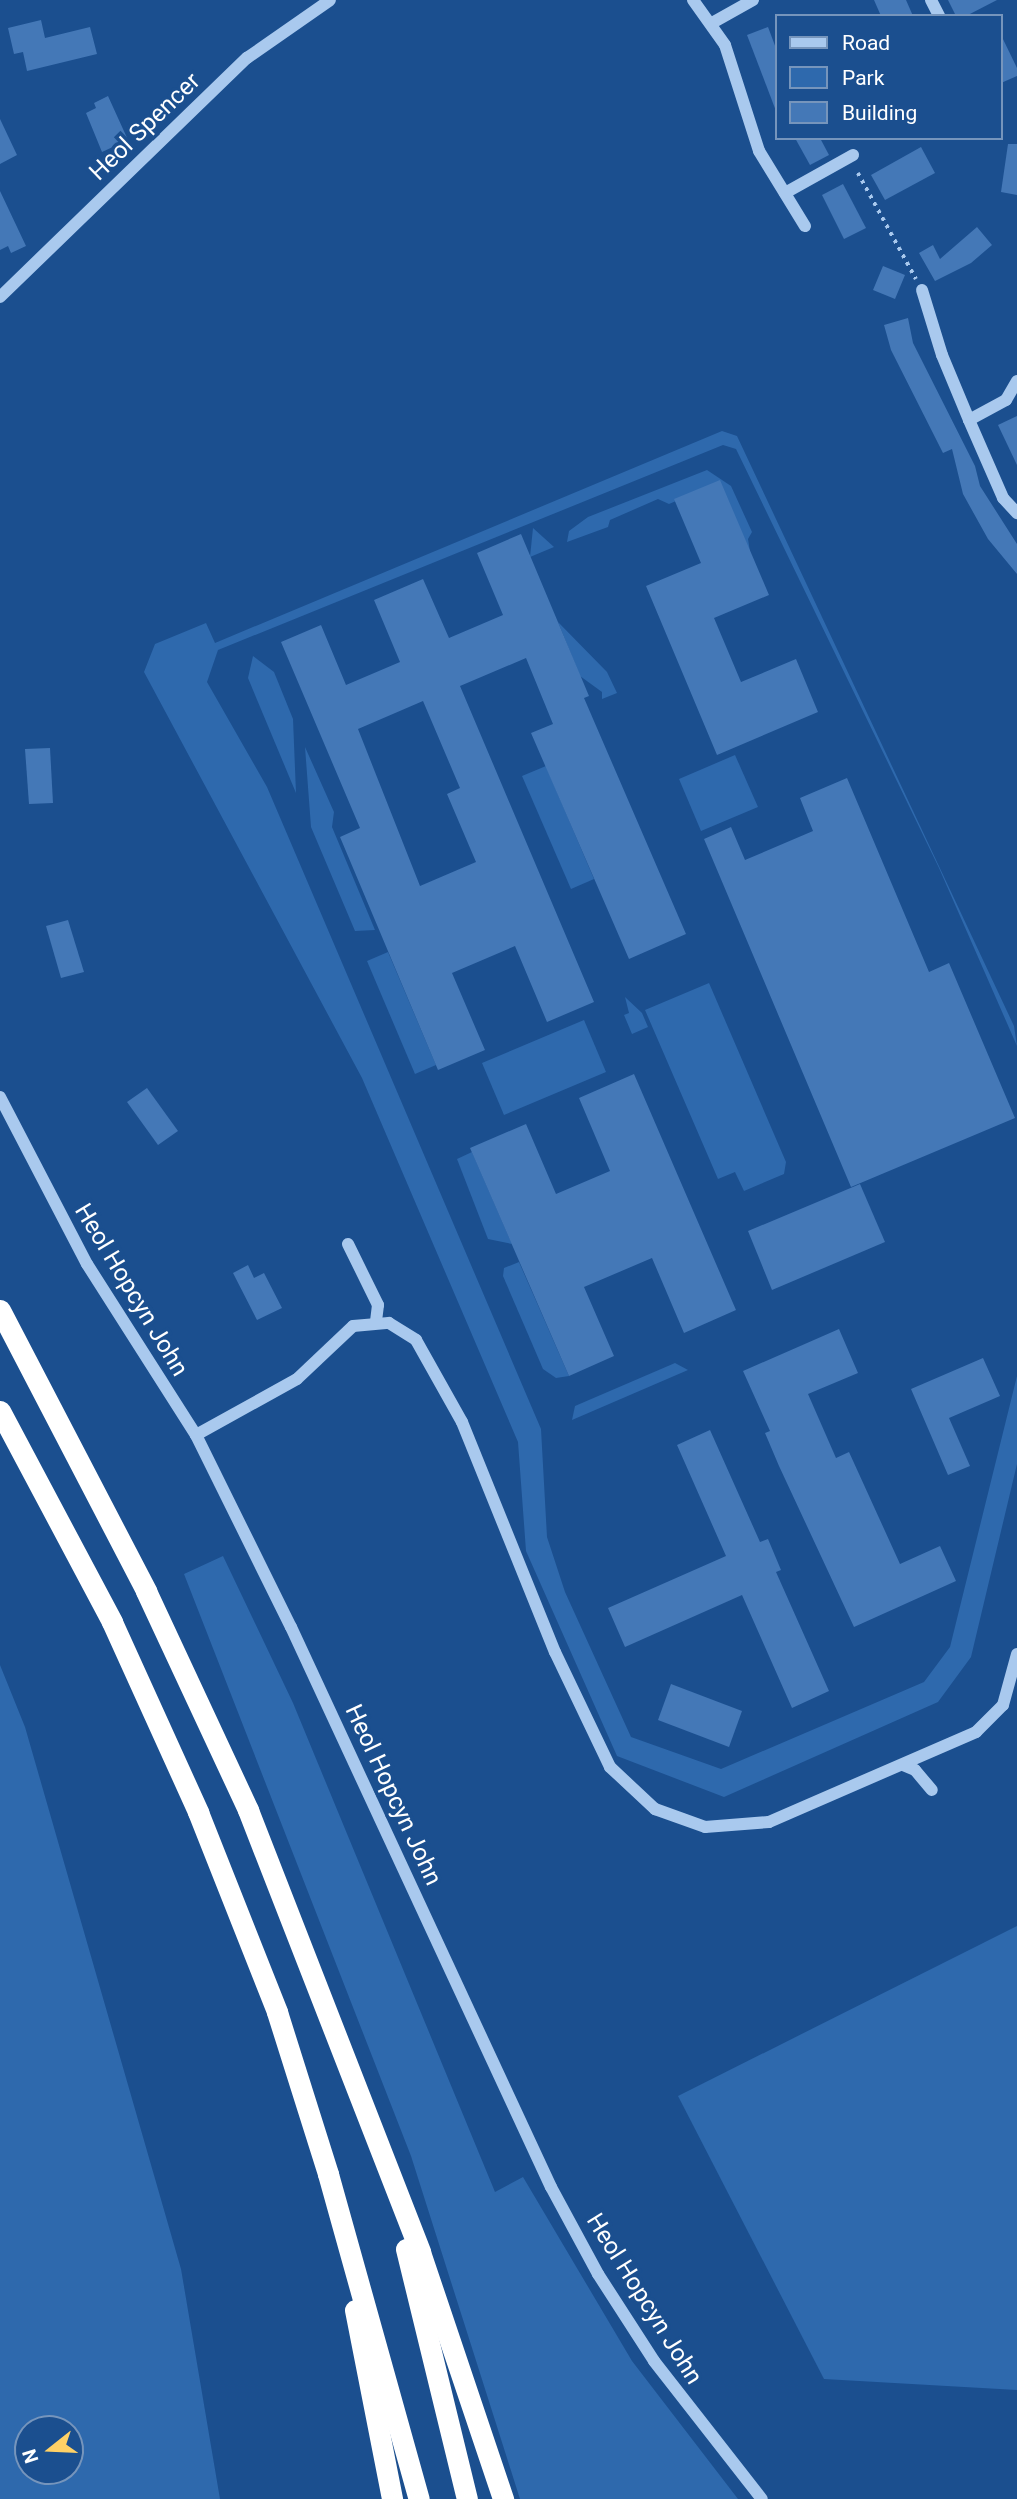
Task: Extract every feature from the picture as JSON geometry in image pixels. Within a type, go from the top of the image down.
[{"type":"highway","points":[[0,1310],[152,1604],[248,1810],[342,2047],[419,2252],[503,2499]]},
{"type":"highway","points":[[0,1411],[112,1622],[198,1812],[277,2012],[328,2174],[419,2499]]},
{"type":"highway","points":[[342,2047],[400,2227],[467,2499]]},
{"type":"highway","points":[[328,2174],[392,2499]]},
{"type":"street","name":"Heol Spencer","points":[[0,297],[247,58],[330,0]]},
{"type":"street","points":[[693,0],[712,23],[737,76],[745,116],[760,151],[805,226]]},
{"type":"street","points":[[712,23],[753,0]]},
{"type":"street","points":[[785,193],[853,155]]},
{"type":"street","points":[[922,290],[942,355],[969,420],[1003,498],[1017,513]]},
{"type":"street","points":[[969,420],[1006,400],[1017,381]]},
{"type":"street","name":"Heol Hopcyn John","points":[[0,1097],[87,1264],[196,1436],[291,1627],[569,2220],[654,2361],[762,2499]]},
{"type":"street","points":[[348,1244],[377,1304],[376,1322]]},
{"type":"street","points":[[196,1436],[298,1379],[342,1332],[376,1322],[389,1323],[410,1335],[433,1366],[462,1422],[592,1736],[610,1768],[631,1790],[655,1809],[679,1820],[705,1827],[752,1827],[976,1732],[990,1721],[1011,1687],[1017,1654]]},
{"type":"street","points":[[903,1765],[915,1770],[932,1790]]},
{"type":"path","points":[[858,173],[922,290]]},
{"type":"green space","points":[[722,431],[737,436],[1014,1026],[1017,1046],[939,868],[736,449],[723,445],[218,650],[207,682],[267,787],[541,1429],[547,1537],[565,1592],[631,1737],[721,1769],[924,1682],[950,1647],[1017,1376],[1017,1464],[971,1657],[938,1702],[724,1797],[617,1756],[526,1551],[518,1442],[362,1078],[144,672],[155,644],[206,623],[215,643]]},
{"type":"green space","points":[[707,470],[731,486],[752,532],[748,539],[753,570],[716,484],[669,504],[658,499],[610,520],[608,527],[567,542],[569,531],[588,517]]},
{"type":"green space","points":[[533,528],[554,547],[530,557]]},
{"type":"green space","points":[[558,622],[607,672],[617,693],[602,699],[602,692],[580,676]]},
{"type":"green space","points":[[253,656],[274,672],[293,719],[296,793],[248,678]]},
{"type":"green space","points":[[305,747],[334,812],[332,827],[375,930],[355,931],[311,827]]},
{"type":"green space","points":[[735,755],[758,807],[701,831],[679,779]]},
{"type":"green space","points":[[546,766],[594,879],[571,889],[522,776]]},
{"type":"green space","points":[[388,952],[436,1065],[415,1074],[367,961]]},
{"type":"green space","points":[[709,983],[786,1162],[784,1174],[744,1191],[735,1172],[718,1179],[645,1010]]},
{"type":"green space","points":[[625,997],[642,1013],[648,1027],[632,1034],[624,1015],[629,1013]]},
{"type":"green space","points":[[584,1020],[606,1072],[504,1115],[482,1063]]},
{"type":"green space","points":[[472,1152],[512,1244],[488,1239],[457,1159]]},
{"type":"green space","points":[[519,1262],[569,1376],[556,1378],[543,1369],[503,1276],[504,1268]]},
{"type":"green space","points":[[675,1363],[688,1370],[572,1420],[575,1406]]},
{"type":"green space","points":[[223,1556],[293,1703],[495,2192],[523,2177],[632,2361],[738,2499],[520,2499],[411,2156],[184,1574]]},
{"type":"green space","points":[[0,1665],[25,1727],[181,2269],[220,2499],[0,2499]]},
{"type":"green space","points":[[1017,1926],[1017,2390],[824,2379],[678,2096]]},
{"type":"building","points":[[874,0],[906,0],[912,14],[880,14]]},
{"type":"building","points":[[948,0],[997,0],[970,14],[955,14]]},
{"type":"building","points":[[41,20],[45,38],[90,27],[97,54],[27,71],[23,52],[14,54],[8,28]]},
{"type":"building","points":[[768,27],[776,48],[776,111],[747,35]]},
{"type":"building","points":[[1003,39],[1017,68],[1017,76],[1003,82]]},
{"type":"building","points":[[108,96],[128,140],[102,152],[86,113],[96,108],[94,103]]},
{"type":"building","points":[[0,119],[17,155],[0,164]]},
{"type":"building","points":[[796,140],[821,140],[829,155],[810,165]]},
{"type":"building","points":[[1008,144],[1017,144],[1017,195],[1001,192]]},
{"type":"building","points":[[921,147],[935,173],[885,200],[871,175]]},
{"type":"building","points":[[843,184],[866,228],[844,239],[822,195]]},
{"type":"building","points":[[0,191],[26,246],[11,253],[8,246],[0,250]]},
{"type":"building","points":[[977,227],[992,245],[971,263],[935,281],[919,253],[933,245],[940,259]]},
{"type":"building","points":[[883,266],[905,275],[895,299],[873,290]]},
{"type":"building","points":[[908,318],[913,343],[975,466],[980,486],[1017,544],[1017,574],[988,539],[963,494],[952,449],[943,453],[891,350],[884,325]]},
{"type":"building","points":[[1017,416],[1017,465],[998,425]]},
{"type":"building","points":[[720,480],[769,595],[714,618],[741,682],[796,659],[818,712],[717,755],[646,586],[701,563],[674,499]]},
{"type":"building","points":[[521,534],[589,696],[584,698],[686,934],[629,959],[531,733],[553,724],[526,658],[460,686],[594,1002],[547,1022],[515,946],[452,973],[485,1050],[438,1070],[340,837],[360,828],[281,642],[321,625],[346,685],[400,662],[374,600],[423,579],[449,638],[503,615],[477,553]],"holes":[[[423,701],[460,788],[447,794],[476,862],[420,886],[358,729]]]},
{"type":"building","points":[[50,748],[53,803],[29,804],[25,749]]},
{"type":"building","points":[[847,778],[929,972],[949,963],[1015,1118],[851,1187],[704,839],[731,827],[745,860],[813,831],[800,798]]},
{"type":"building","points":[[68,920],[84,972],[61,978],[46,926]]},
{"type":"building","points":[[634,1074],[736,1310],[684,1333],[652,1258],[584,1287],[614,1356],[569,1376],[470,1148],[526,1124],[556,1194],[610,1171],[579,1098]]},
{"type":"building","points":[[147,1088],[178,1131],[158,1145],[127,1102]]},
{"type":"building","points":[[860,1184],[885,1242],[772,1290],[748,1231]]},
{"type":"building","points":[[248,1265],[254,1278],[264,1273],[282,1308],[257,1320],[233,1273]]},
{"type":"building","points":[[839,1329],[858,1373],[808,1394],[836,1458],[849,1452],[900,1564],[940,1546],[956,1581],[854,1627],[779,1466],[765,1433],[770,1431],[743,1371]]},
{"type":"building","points":[[983,1358],[1000,1396],[949,1418],[970,1466],[948,1475],[911,1389]]},
{"type":"building","points":[[710,1430],[760,1542],[768,1539],[781,1570],[776,1572],[829,1691],[792,1708],[742,1595],[625,1647],[608,1608],[726,1556],[677,1445]]},
{"type":"building","points":[[671,1684],[742,1711],[729,1747],[658,1720]]}]
